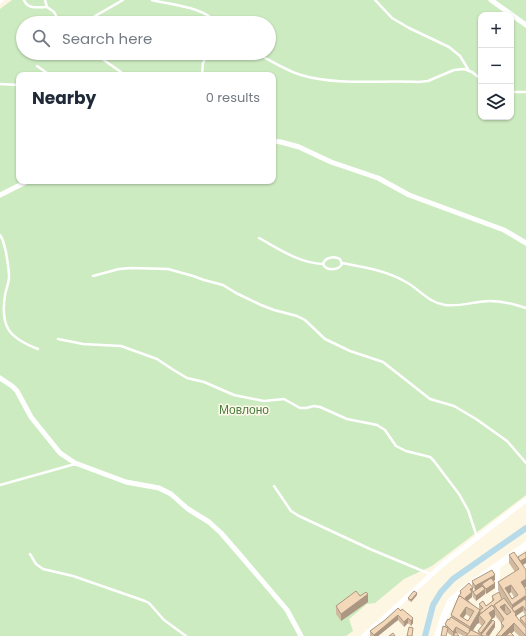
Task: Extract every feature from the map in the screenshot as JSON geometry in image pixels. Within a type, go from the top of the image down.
[{"type":"street","points":[[491,0],[526,25]]},
{"type":"street","points":[[276,141],[299,147],[331,162],[378,178],[409,195],[504,230],[526,243]]},
{"type":"street","points":[[0,195],[22,184]]},
{"type":"street","points":[[0,378],[17,391],[31,417],[60,453],[75,463],[126,482],[159,488],[171,494],[188,509],[209,522],[221,533],[287,610],[301,636]]},
{"type":"street","points":[[366,635],[430,575],[526,500]]},
{"type":"street","points":[[438,636],[442,619],[451,601],[469,586],[526,545]]},
{"type":"street","points":[[516,552],[526,552]]},
{"type":"street","points":[[498,565],[497,590],[505,604]]},
{"type":"lane","points":[[24,0],[29,6],[47,7],[54,12],[56,16]]},
{"type":"lane","points":[[45,0],[47,7]]},
{"type":"lane","points":[[95,16],[122,0]]},
{"type":"lane","points":[[152,0],[203,12],[209,16]]},
{"type":"lane","points":[[374,0],[392,18],[409,28],[449,47],[460,56],[468,69],[478,77]]},
{"type":"lane","points":[[104,60],[121,72]]},
{"type":"lane","points":[[202,72],[205,60]]},
{"type":"lane","points":[[270,60],[299,74],[313,78],[358,82],[418,82],[460,69],[468,69]]},
{"type":"lane","points":[[37,66],[46,72]]},
{"type":"lane","points":[[0,84],[16,85]]},
{"type":"lane","points":[[514,92],[526,92]]},
{"type":"lane","points":[[0,234],[3,239],[9,266],[9,278],[3,311],[5,324],[10,334],[22,343],[38,349]]},
{"type":"lane","points":[[259,238],[291,256],[309,262],[323,264],[326,268],[334,269],[340,267],[342,263]]},
{"type":"lane","points":[[323,264],[324,261],[331,258],[338,258],[342,263],[372,269],[396,277],[407,282],[434,302],[445,306],[490,301],[504,302],[526,308]]},
{"type":"lane","points":[[93,276],[131,268],[168,269],[223,285],[261,305],[297,316],[305,320],[326,339],[350,351],[383,362],[430,398],[454,406],[476,419],[507,441],[526,463]]},
{"type":"lane","points":[[58,339],[83,344],[121,346],[157,358],[187,378],[204,382],[234,395],[264,401],[284,399],[300,408],[314,406],[320,407],[347,419],[377,425],[385,430],[396,446],[406,451],[430,457],[434,461],[459,494],[468,510],[477,537]]},
{"type":"lane","points":[[0,486],[75,463]]},
{"type":"lane","points":[[274,486],[291,511],[299,516],[430,575]]},
{"type":"lane","points":[[30,554],[36,564],[43,569],[73,576],[149,603],[164,620],[186,636]]},
{"type":"green space","name":"Мовлоно","points":[[12,0],[526,0],[526,495],[432,566],[404,579],[375,603],[367,604],[349,619],[353,631],[346,636],[0,636],[0,9]]},
{"type":"building","points":[[514,552],[526,570],[526,579],[521,582],[526,590],[526,599],[525,596],[512,605],[498,582],[519,569],[509,555]],"holes":[[[511,585],[518,595],[512,599],[505,588]]]},
{"type":"building","points":[[526,552],[526,558],[520,561],[518,557]]},
{"type":"building","points":[[492,570],[495,575],[475,586],[472,581]]},
{"type":"building","points":[[491,578],[495,583],[486,589],[482,584]]},
{"type":"building","points":[[469,583],[473,588],[470,589],[472,592],[465,598],[470,603],[460,596],[458,597],[461,593],[460,591]]},
{"type":"building","points":[[482,586],[485,589],[476,596],[473,592]]},
{"type":"building","points":[[356,591],[360,596],[366,592],[368,594],[341,614],[336,606]]},
{"type":"building","points":[[414,591],[417,593],[411,600],[408,598]]},
{"type":"building","points":[[499,592],[502,599],[494,605],[494,607],[492,605],[479,615],[480,610],[483,608],[479,604],[483,601],[486,606],[494,600],[492,596]]},
{"type":"building","points":[[460,596],[480,610],[470,627],[451,615]],"holes":[[[466,607],[474,611],[468,621],[460,616]]]},
{"type":"building","points":[[504,598],[526,628],[526,636],[514,623],[501,636],[496,636],[504,626],[501,623],[504,619],[494,605]],"holes":[[[505,604],[511,612],[507,615],[500,607]]]},
{"type":"building","points":[[525,599],[526,611],[523,606],[514,612],[512,608]]},
{"type":"building","points":[[492,605],[495,609],[489,613],[492,618],[481,633],[478,631],[485,622],[479,615]]},
{"type":"building","points":[[398,608],[401,611],[402,609],[413,618],[411,621],[408,618],[404,622],[398,615],[374,635],[370,631],[385,620]]},
{"type":"building","points":[[526,615],[526,625],[520,618]]},
{"type":"building","points":[[451,617],[470,629],[468,634],[456,627],[453,632],[445,624]]},
{"type":"building","points":[[493,620],[495,622],[486,634],[489,636],[481,635]]},
{"type":"building","points":[[443,626],[448,628],[446,636],[441,636]]},
{"type":"building","points":[[409,627],[413,628],[412,636],[407,636]]},
{"type":"building","points":[[471,630],[483,636],[466,636]]},
{"type":"building","points":[[456,632],[459,636],[453,636]]},
{"type":"building","points":[[510,632],[514,636],[506,636]]},
{"type":"waterway","points":[[425,636],[433,605],[441,592],[453,579],[526,528]]}]
